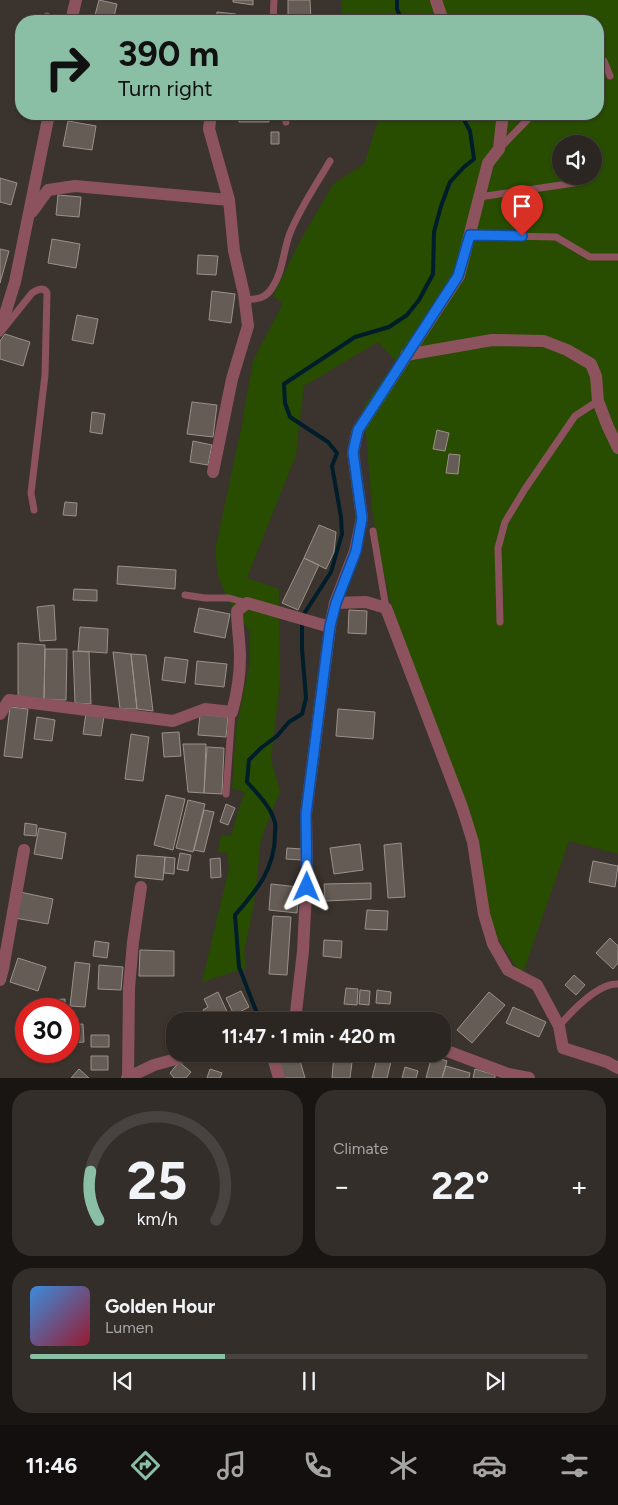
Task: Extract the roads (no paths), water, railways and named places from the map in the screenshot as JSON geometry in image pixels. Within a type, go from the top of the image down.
[{"type":"street","points":[[72,15],[76,0]]},
{"type":"street","points":[[436,0],[441,15]]},
{"type":"street","points":[[0,324],[15,282],[48,120]]},
{"type":"street","points":[[210,120],[209,129],[229,200],[234,251],[245,300],[248,326],[232,378],[213,472]]},
{"type":"street","points":[[296,1012],[303,952],[307,871],[306,814],[330,626],[336,603],[356,551],[362,518],[353,452],[358,430],[458,276],[488,163],[499,149],[502,120]]},
{"type":"street","points":[[29,216],[48,190],[75,186],[229,200]]},
{"type":"street","points":[[406,355],[492,340],[544,341],[567,350],[591,364],[596,376],[598,401],[618,448]]},
{"type":"street","points":[[336,603],[366,602],[386,608],[462,807],[473,842],[484,914],[493,944],[508,970],[537,985],[559,1026],[563,1048],[607,1062],[618,1068]]},
{"type":"street","points":[[0,714],[9,700],[173,721],[205,709],[232,712],[238,688],[240,657],[237,611],[247,603],[330,626]]},
{"type":"street","points":[[0,980],[24,850]]},
{"type":"street","points":[[141,887],[129,988],[127,1077],[166,1062]]},
{"type":"street","points":[[451,1052],[508,1074],[529,1078]]},
{"type":"street","points":[[274,1062],[279,1078]]},
{"type":"lane","points":[[273,15],[274,0]]},
{"type":"lane","points":[[604,61],[610,76]]},
{"type":"lane","points":[[499,149],[527,120]]},
{"type":"lane","points":[[245,300],[259,299],[265,296],[273,287],[280,271],[289,236],[296,219],[330,161]]},
{"type":"lane","points":[[479,197],[561,185]]},
{"type":"lane","points":[[470,235],[556,237],[590,257],[618,257]]},
{"type":"lane","points":[[0,333],[32,293],[37,290],[46,290],[45,375],[31,493],[34,510]]},
{"type":"lane","points":[[500,622],[498,548],[505,522],[575,416],[598,401]]},
{"type":"lane","points":[[373,531],[386,608]]},
{"type":"lane","points":[[185,595],[205,598],[228,598],[247,603]]},
{"type":"lane","points":[[226,794],[232,712]]},
{"type":"lane","points":[[559,1026],[574,1008],[602,989],[618,984]]},
{"type":"waterway","points":[[397,0],[400,15]]},
{"type":"waterway","points":[[256,1012],[239,967],[235,915],[251,897],[268,868],[274,847],[275,826],[267,806],[247,782],[249,760],[277,736],[289,722],[302,714],[306,698],[302,649],[302,617],[331,572],[342,534],[332,466],[337,453],[328,442],[290,417],[285,403],[284,384],[355,337],[389,327],[407,315],[419,300],[433,274],[434,232],[450,182],[474,159],[470,131],[464,120]]}]
